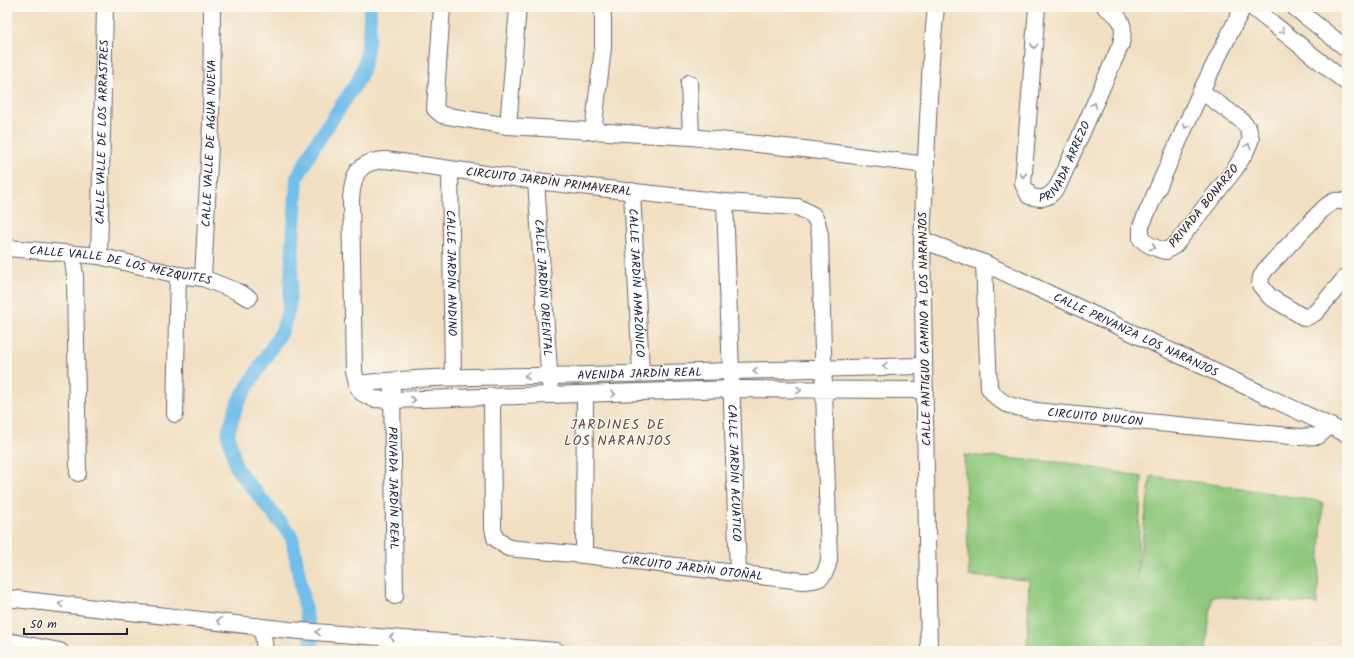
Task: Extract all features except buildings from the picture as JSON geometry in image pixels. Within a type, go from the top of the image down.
[{"type":"street","name":"CALLE VALLE DE LOS ARRASTRES","points":[[99,256],[105,7]]},
{"type":"street","name":"CALLE VALLE DE AGUA NUEVA","points":[[203,278],[211,125],[212,7]]},
{"type":"street","points":[[442,7],[434,109],[442,115],[508,126],[691,138],[804,149],[926,165]]},
{"type":"street","points":[[508,126],[518,7]]},
{"type":"street","points":[[593,132],[603,48],[603,7]]},
{"type":"street","name":"CALLE ANTIGUO CAMINO A LOS NARANJOS","points":[[929,651],[922,240],[936,7]]},
{"type":"street","name":"PRIVADA ARREZO","points":[[1037,7],[1023,184],[1029,196],[1043,199],[1050,197],[1059,184],[1121,44],[1124,34],[1122,23],[1120,19],[1105,7]]},
{"type":"street","name":"PRIVADA BONARZO","points":[[1202,91],[1241,120],[1248,128],[1251,139],[1246,151],[1235,169],[1176,245],[1166,251],[1160,250],[1147,244],[1141,239],[1142,226],[1202,91],[1243,7]]},
{"type":"street","points":[[1252,7],[1347,82]]},
{"type":"street","points":[[1294,7],[1347,49]]},
{"type":"street","points":[[688,83],[691,138]]},
{"type":"street","name":"CIRCUITO JARDÍN PRIMAVERAL","points":[[359,388],[354,372],[352,184],[357,171],[366,163],[386,160],[450,170],[632,192],[725,202],[798,207],[813,215],[817,222],[820,235],[824,367]]},
{"type":"street","name":"CALLE JARDÍN ANDINO","points":[[450,170],[453,376]]},
{"type":"street","name":"CALLE JARDÍN ORIENTAL","points":[[536,181],[550,395]]},
{"type":"street","name":"CALLE JARDÍN AMAZÓNICO","points":[[632,192],[641,373]]},
{"type":"street","points":[[1347,203],[1338,200],[1331,202],[1323,208],[1265,270],[1261,277],[1260,285],[1270,297],[1305,318],[1315,313],[1347,276]]},
{"type":"street","name":"CALLE JARDÍN ACUATICO","points":[[725,202],[738,573]]},
{"type":"street","name":"CALLE PRIVANZA LOS NARANJOS","points":[[922,240],[984,263],[1347,434]]},
{"type":"street","name":"CALLE VALLE DE LOS MEZQUITES","points":[[7,248],[99,256],[178,275],[203,278],[232,289],[249,298]]},
{"type":"street","points":[[72,254],[75,276],[78,473]]},
{"type":"street","name":"CIRCUITO DIUCON","points":[[984,263],[989,388],[996,397],[1005,404],[1036,411],[1300,437],[1318,436],[1330,426]]},
{"type":"street","points":[[175,414],[178,275]]},
{"type":"street","name":"AVENIDA JARDÍN REAL","points":[[359,388],[392,380],[453,376],[549,376],[732,372],[824,367],[924,366]]},
{"type":"street","name":"CIRCUITO JARDÍN OTOÑAL","points":[[492,396],[493,528],[495,538],[508,548],[584,555],[802,582],[820,579],[826,572],[829,560],[824,367]]},
{"type":"street","name":"PRIVADA JARDÍN REAL","points":[[392,380],[395,596]]},
{"type":"street","name":"AVENIDA JARDÍN REAL","points":[[359,388],[374,399],[392,400],[492,396],[585,395],[732,389],[925,390]]},
{"type":"street","points":[[584,555],[585,395]]},
{"type":"street","points":[[7,598],[289,630],[557,651]]},
{"type":"street","points":[[257,626],[263,634],[265,651]]},
{"type":"street","points":[[7,641],[60,651]]},
{"type":"green space","points":[[964,455],[1068,463],[1142,477],[1136,582],[1151,476],[1234,487],[1323,502],[1317,604],[1212,596],[1206,651],[1027,651],[1029,580],[969,576]]},
{"type":"waterway","points":[[313,651],[292,537],[236,468],[228,433],[238,402],[282,331],[289,308],[297,178],[315,145],[359,79],[365,62],[368,44],[370,7]]},
{"type":"district","name":"JARDINES DE LOS NARANJOS","points":[[618,434]]}]
